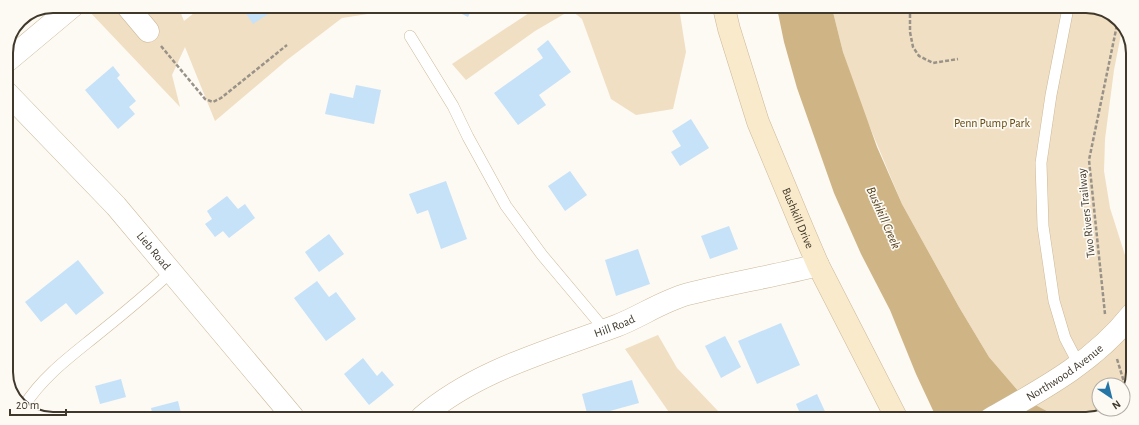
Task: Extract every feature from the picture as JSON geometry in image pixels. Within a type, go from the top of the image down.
[{"type":"main road","name":"Bushkill Drive","points":[[725,13],[758,122],[818,265],[894,412]]},
{"type":"street","points":[[13,56],[65,13]]},
{"type":"street","points":[[134,13],[148,31]]},
{"type":"street","name":"Lieb Road","points":[[13,99],[116,206],[289,412]]},
{"type":"street","name":"Hill Road","points":[[429,412],[460,389],[528,358],[618,326],[658,306],[687,295],[818,265]]},
{"type":"street","name":"Northwood Avenue","points":[[1002,412],[1044,388],[1079,365],[1111,339],[1126,321]]},
{"type":"lane","points":[[1067,13],[1050,95],[1041,163],[1043,226],[1054,301],[1065,338],[1079,365]]},
{"type":"lane","points":[[410,36],[453,106],[468,137],[506,206],[542,255],[605,330]]},
{"type":"lane","points":[[27,402],[47,377],[141,299],[171,272]]},
{"type":"path","points":[[910,13],[910,32],[913,47],[919,56],[933,63],[958,59]]},
{"type":"path","name":"Two Rivers Trailway","points":[[1104,310],[1089,160],[1116,27]]},
{"type":"path","points":[[148,31],[205,100],[213,102],[221,98],[287,45]]},
{"type":"path","points":[[1119,364],[1123,377]]},
{"type":"green space","points":[[91,13],[181,13],[184,21],[194,13],[374,13],[342,18],[287,60],[215,121],[185,47],[172,75],[180,107]]},
{"type":"green space","points":[[529,13],[566,13],[535,31],[466,80],[452,64]]},
{"type":"green space","points":[[575,13],[680,13],[686,52],[673,109],[636,115],[611,99],[582,19]]},
{"type":"green space","name":"Penn Pump Park","points":[[833,13],[1086,13],[1104,17],[1118,29],[1121,34],[1114,70],[1105,139],[1104,171],[1110,208],[1126,258],[1126,372],[1125,377],[1091,377],[1091,411],[1049,412],[1026,400],[989,357],[959,307],[902,204],[861,106],[843,52]]},
{"type":"green space","points":[[658,335],[677,368],[718,411],[757,412],[669,412],[625,349]]},
{"type":"water","name":"Bushkill Creek","points":[[778,13],[833,13],[843,52],[877,147],[902,204],[959,307],[989,357],[1026,400],[1049,412],[934,412],[916,374],[890,310],[861,254],[834,193],[797,88],[784,42]]},
{"type":"building","points":[[246,13],[270,13],[253,24]]},
{"type":"building","points":[[460,13],[470,13],[468,17]]},
{"type":"building","points":[[548,40],[571,72],[539,95],[546,105],[518,125],[494,93],[543,58],[537,49]]},
{"type":"building","points":[[113,66],[120,75],[117,78],[136,101],[129,107],[135,114],[118,129],[85,90]]},
{"type":"building","points":[[356,85],[381,90],[374,124],[325,114],[330,93],[353,98]]},
{"type":"building","points":[[691,119],[709,148],[680,166],[671,152],[681,146],[672,131]]},
{"type":"building","points":[[570,171],[587,195],[565,211],[548,186]]},
{"type":"building","points":[[446,181],[467,239],[441,249],[428,210],[417,214],[409,194]]},
{"type":"building","points":[[227,196],[238,209],[245,204],[255,218],[229,238],[223,231],[215,237],[205,224],[212,219],[207,211]]},
{"type":"building","points":[[729,226],[738,249],[710,259],[701,236]]},
{"type":"building","points":[[329,234],[344,254],[319,272],[305,252]]},
{"type":"building","points":[[638,249],[650,284],[616,296],[605,260]]},
{"type":"building","points":[[78,260],[104,293],[76,315],[66,303],[41,322],[25,302]]},
{"type":"building","points":[[317,281],[329,297],[336,292],[356,319],[326,341],[294,298]]},
{"type":"building","points":[[781,323],[800,365],[757,384],[738,341]]},
{"type":"building","points":[[725,336],[741,367],[721,378],[705,346]]},
{"type":"building","points":[[363,358],[377,376],[382,371],[394,385],[369,405],[344,374]]},
{"type":"building","points":[[121,379],[126,397],[100,404],[95,386]]},
{"type":"building","points":[[632,380],[639,403],[606,412],[587,412],[582,394]]},
{"type":"building","points":[[817,394],[825,412],[799,412],[796,404]]},
{"type":"building","points":[[178,401],[181,412],[152,412],[151,408]]}]
